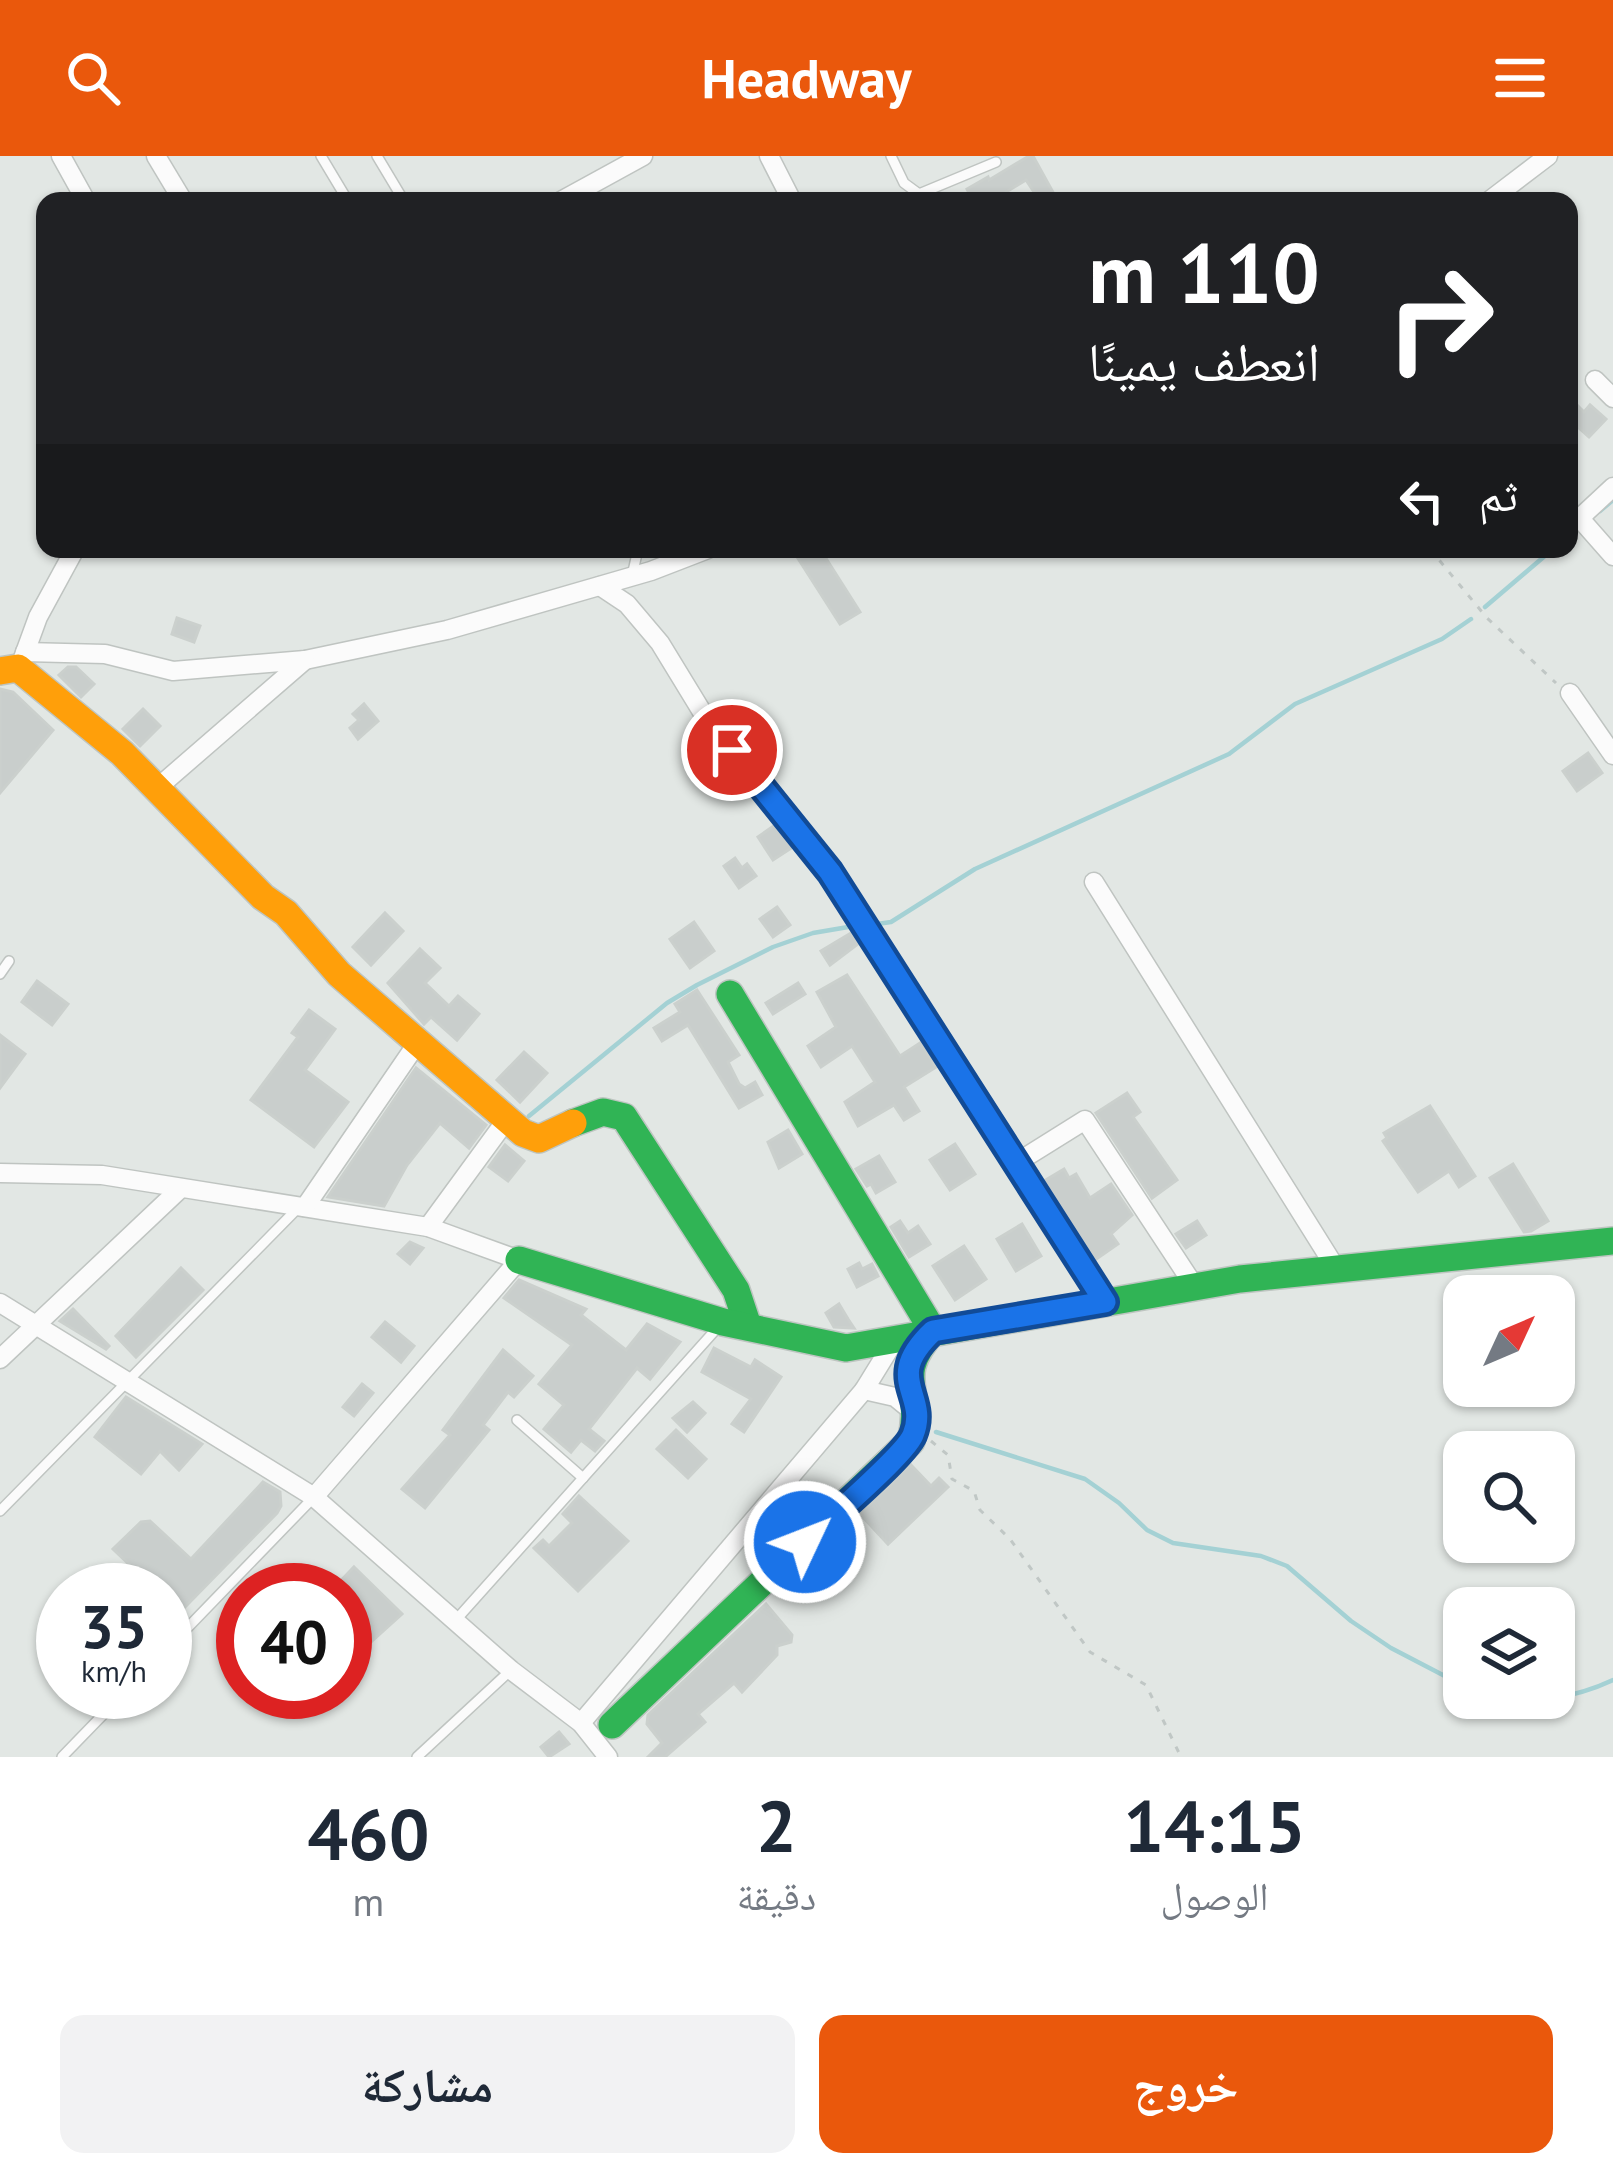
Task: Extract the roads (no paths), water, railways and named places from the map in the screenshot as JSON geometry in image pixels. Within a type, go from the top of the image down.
[{"type":"street","points":[[61,156],[81,192]]},
{"type":"street","points":[[156,156],[178,192]]},
{"type":"street","points":[[577,192],[643,156]]},
{"type":"street","points":[[769,156],[787,192]]},
{"type":"street","points":[[1501,192],[1548,156]]},
{"type":"street","points":[[1595,380],[1613,398]]},
{"type":"street","points":[[1613,487],[1584,514],[1583,522],[1613,556]]},
{"type":"street","points":[[14,664],[70,558]]},
{"type":"street","points":[[14,664],[106,654],[173,670],[305,660],[430,634],[683,558]]},
{"type":"street","points":[[600,586],[627,604],[660,644],[707,720],[830,872],[1105,1302]]},
{"type":"street","points":[[155,790],[305,660]]},
{"type":"street","points":[[14,664],[71,716],[104,737],[263,898],[286,913],[339,974],[523,1133],[539,1139],[598,1110],[611,1109],[624,1117],[736,1290],[735,1324]]},
{"type":"street","points":[[1570,693],[1613,755]]},
{"type":"street","points":[[1094,882],[1336,1270]]},
{"type":"street","points":[[730,994],[933,1331]]},
{"type":"street","points":[[303,1206],[418,1042]]},
{"type":"street","points":[[428,1227],[507,1119]]},
{"type":"street","points":[[1016,1163],[1085,1120],[1196,1287]]},
{"type":"street","points":[[0,1173],[102,1175],[428,1227],[519,1260],[735,1324],[846,1348],[1196,1287],[1613,1241]]},
{"type":"street","points":[[0,1359],[181,1188]]},
{"type":"street","points":[[314,1497],[519,1260]]},
{"type":"street","points":[[0,1303],[314,1497],[512,1670],[581,1723],[608,1757]]},
{"type":"street","points":[[612,1725],[902,1450],[916,1422],[907,1386],[908,1367],[918,1346],[933,1331]]},
{"type":"street","points":[[581,1723],[864,1390],[896,1338]]},
{"type":"street","points":[[864,1390],[896,1397],[916,1422]]},
{"type":"lane","points":[[321,156],[343,192]]},
{"type":"lane","points":[[377,156],[399,192]]},
{"type":"lane","points":[[891,156],[904,183],[916,192]]},
{"type":"lane","points":[[924,192],[996,162]]},
{"type":"lane","points":[[632,576],[636,558]]},
{"type":"lane","points":[[0,974],[9,961]]},
{"type":"lane","points":[[0,1511],[303,1206]]},
{"type":"lane","points":[[455,1621],[583,1478],[735,1324]]},
{"type":"lane","points":[[517,1420],[583,1478]]},
{"type":"lane","points":[[192,1623],[314,1497]]},
{"type":"lane","points":[[417,1757],[512,1670]]},
{"type":"lane","points":[[62,1757],[99,1719]]},
{"type":"waterway","points":[[1600,511],[1613,500]]},
{"type":"waterway","points":[[1485,607],[1542,558]]},
{"type":"waterway","points":[[877,924],[891,922],[975,869],[1229,754],[1295,704],[1442,639],[1471,619]]},
{"type":"waterway","points":[[529,1116],[667,1003],[697,985],[773,947],[854,926]]},
{"type":"waterway","points":[[936,1432],[1085,1479],[1147,1530],[1173,1543],[1261,1556],[1287,1566],[1351,1621],[1443,1675]]},
{"type":"waterway","points":[[1575,1693],[1613,1680]]}]
